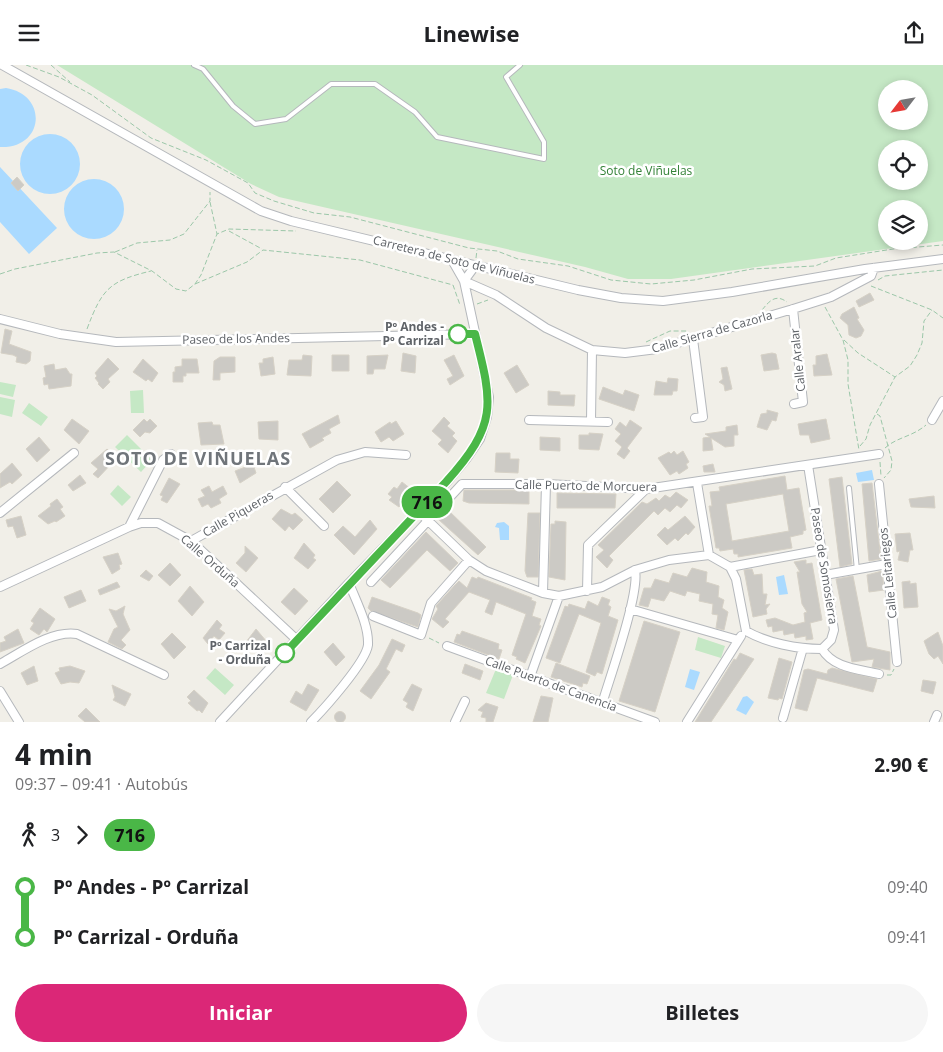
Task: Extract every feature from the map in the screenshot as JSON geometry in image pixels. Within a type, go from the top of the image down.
[{"type":"street","name":"Carretera de Soto de Viñuelas","points":[[3,65],[261,211],[291,221],[578,290],[621,298],[663,301],[943,259]]},
{"type":"street","points":[[220,722],[467,459],[480,439],[487,417],[489,397],[464,281],[452,260]]},
{"type":"street","points":[[464,281],[475,266]]},
{"type":"street","name":"Calle Sierra de Cazorla","points":[[464,281],[496,295],[546,328],[592,349],[625,353],[657,349],[692,335],[793,306],[821,300],[871,276],[874,268]]},
{"type":"street","name":"Calle Aralar","points":[[793,306],[803,402],[794,404]]},
{"type":"street","name":"Paseo de los Andes","points":[[0,319],[60,334],[116,342],[475,334]]},
{"type":"street","points":[[692,335],[703,417],[695,418]]},
{"type":"street","points":[[591,421],[592,349]]},
{"type":"street","points":[[932,420],[943,401]]},
{"type":"street","points":[[528,420],[608,421]]},
{"type":"street","name":"Calle Piqueras","points":[[191,541],[285,487],[351,455],[379,451],[406,455]]},
{"type":"street","points":[[0,513],[74,453]]},
{"type":"street","points":[[130,527],[162,460],[171,454]]},
{"type":"street","name":"Calle Puerto de Morcuera","points":[[371,582],[462,484],[546,484],[646,489],[697,483],[879,454]]},
{"type":"street","name":"Paseo de Somosierra","points":[[808,465],[834,630],[831,640],[822,649]]},
{"type":"street","name":"Calle Leitariegos","points":[[880,482],[897,662]]},
{"type":"street","points":[[697,483],[709,555]]},
{"type":"street","points":[[543,593],[546,484]]},
{"type":"street","name":"Calle Piqueras","points":[[285,487],[324,526]]},
{"type":"street","points":[[587,591],[588,545],[646,489]]},
{"type":"street","points":[[418,511],[469,560],[486,571],[543,593],[559,596],[602,587],[635,570],[669,560],[709,555],[730,567],[736,579],[746,631]]},
{"type":"street","name":"Calle Orduña","points":[[0,587],[130,527],[141,523],[158,523],[165,525],[191,541],[297,639]]},
{"type":"street","points":[[730,567],[821,550]]},
{"type":"street","points":[[373,616],[421,635],[431,603],[469,560]]},
{"type":"street","points":[[825,575],[887,564]]},
{"type":"street","points":[[602,704],[630,609],[637,579],[635,570]]},
{"type":"street","points":[[311,722],[332,701],[363,657],[368,646],[361,615],[349,583]]},
{"type":"street","points":[[530,677],[559,596]]},
{"type":"street","points":[[630,609],[738,639]]},
{"type":"street","points":[[687,722],[738,639],[746,631]]},
{"type":"street","points":[[746,631],[757,637],[803,648],[822,649],[827,658],[835,663],[879,674]]},
{"type":"street","points":[[0,663],[51,638],[68,633],[77,634],[164,675]]},
{"type":"street","name":"Calle Puerto de Canencia","points":[[447,646],[655,722]]},
{"type":"street","points":[[783,718],[803,648]]},
{"type":"street","points":[[0,691],[19,722]]},
{"type":"street","points":[[455,722],[465,701]]},
{"type":"lane","points":[[194,65],[203,69],[233,106],[255,124],[286,119],[332,84],[375,84],[415,112],[437,137],[544,159],[544,142],[506,77],[520,65]]},
{"type":"lane","points":[[849,489],[857,569]]},
{"type":"path","points":[[26,65],[72,84],[92,95],[151,138],[206,160],[248,183],[255,193],[274,201],[314,213],[350,217],[469,248],[497,251],[518,259],[568,266],[610,280],[651,284],[694,280],[752,269],[816,266],[836,258],[943,245]]},
{"type":"path","points":[[51,65],[72,84]]},
{"type":"path","points":[[196,284],[217,234],[210,201],[210,182]]},
{"type":"path","points":[[0,274],[14,269],[97,253],[114,252],[137,243],[170,240],[184,234],[210,201]]},
{"type":"path","points":[[217,234],[227,230],[298,231]]},
{"type":"path","points":[[227,230],[263,250],[360,260],[453,285],[461,306]]},
{"type":"path","points":[[114,252],[152,271],[176,289],[186,291],[196,284],[247,262],[263,250]]},
{"type":"path","points":[[943,270],[885,276],[868,285],[932,310],[943,318]]},
{"type":"path","points":[[85,337],[100,296],[127,277],[152,271]]},
{"type":"path","points":[[476,304],[496,295]]},
{"type":"path","points":[[758,313],[770,300],[775,298],[793,306]]},
{"type":"path","points":[[821,300],[843,340],[848,360],[848,384],[861,457]]},
{"type":"path","points":[[859,447],[866,439],[870,425],[896,377],[910,366],[917,355],[922,343],[924,321],[932,310]]},
{"type":"path","points":[[640,343],[670,331],[692,335]]},
{"type":"path","points":[[843,340],[858,353],[896,377]]},
{"type":"path","points":[[877,414],[880,416],[892,461],[891,470],[880,482]]},
{"type":"path","points":[[879,454],[892,442],[914,435],[932,420]]},
{"type":"path","points":[[880,464],[880,473]]},
{"type":"path","points":[[421,635],[447,646]]},
{"type":"green space","name":"Soto de Viñuelas","points":[[57,65],[943,65],[943,241],[928,243],[928,200],[878,200],[879,250],[671,279],[628,279],[585,267],[279,197],[251,184]]},
{"type":"green space","points":[[0,382],[16,385],[13,397],[0,394]]},
{"type":"green space","points":[[143,390],[144,413],[131,413],[130,391]]},
{"type":"green space","points":[[0,397],[15,400],[12,417],[0,414]]},
{"type":"green space","points":[[29,403],[48,417],[41,426],[22,413]]},
{"type":"green space","points":[[127,435],[152,460],[141,472],[115,447]]},
{"type":"green space","points":[[118,485],[131,497],[122,506],[110,494]]},
{"type":"green space","points":[[698,637],[725,646],[721,658],[695,650]]},
{"type":"green space","points":[[215,668],[234,685],[225,695],[206,678]]},
{"type":"green space","points":[[496,669],[513,675],[504,699],[486,693]]},
{"type":"water","points":[[6,88],[20,93],[29,100],[35,110],[36,121],[33,131],[26,140],[15,145],[0,147],[0,89]]},
{"type":"water","points":[[50,134],[62,136],[75,147],[80,164],[78,176],[67,189],[50,194],[38,192],[25,181],[20,164],[22,152],[33,139]]},
{"type":"water","points":[[0,167],[57,228],[29,254],[0,222]]},
{"type":"water","points":[[94,179],[111,184],[119,192],[124,209],[119,226],[111,234],[94,239],[77,234],[69,226],[64,209],[69,192],[77,184]]},
{"type":"water","points":[[872,470],[874,480],[858,482],[856,473]]},
{"type":"water","points":[[504,522],[509,526],[509,540],[500,540],[499,528],[495,527],[497,523]]},
{"type":"water","points":[[784,575],[788,594],[779,595],[776,577]]},
{"type":"water","points":[[690,669],[700,672],[694,690],[685,687]]},
{"type":"water","points":[[747,696],[754,702],[746,715],[736,710],[743,697]]},
{"type":"building","points":[[17,177],[24,185],[18,191],[11,183]]},
{"type":"building","points":[[870,293],[874,300],[859,307],[856,301]]},
{"type":"building","points":[[854,307],[859,318],[857,319],[864,330],[861,336],[856,338],[849,335],[848,325],[840,318],[842,314]]},
{"type":"building","points":[[5,329],[12,331],[9,344],[31,352],[30,361],[26,364],[16,362],[17,357],[13,355],[1,353]]},
{"type":"building","points":[[403,353],[416,356],[415,373],[401,371]]},
{"type":"building","points":[[776,354],[779,369],[764,371],[761,355]]},
{"type":"building","points":[[827,354],[832,375],[814,376],[813,365],[816,365],[816,356]]},
{"type":"building","points":[[303,355],[312,356],[311,376],[287,375],[289,360],[302,360]]},
{"type":"building","points":[[332,355],[349,355],[349,371],[332,371]]},
{"type":"building","points":[[388,355],[385,369],[374,369],[373,374],[367,374],[367,356]]},
{"type":"building","points":[[454,355],[464,376],[450,385],[447,379],[453,376],[444,360]]},
{"type":"building","points":[[220,357],[235,357],[235,372],[220,373],[220,380],[213,380],[214,361]]},
{"type":"building","points":[[273,357],[275,374],[261,376],[259,363],[263,363],[263,359]]},
{"type":"building","points":[[108,358],[119,369],[108,379],[110,382],[103,389],[95,378],[97,376],[95,373]]},
{"type":"building","points":[[143,359],[158,373],[152,382],[148,379],[146,381],[133,372]]},
{"type":"building","points":[[182,359],[197,359],[199,373],[186,373],[186,376],[183,376],[183,382],[173,382],[173,372],[175,372],[175,367],[182,366]]},
{"type":"building","points":[[54,364],[55,370],[66,368],[72,374],[71,386],[49,389],[48,384],[44,385],[43,378],[46,377],[44,366]]},
{"type":"building","points":[[517,365],[529,385],[516,393],[504,373]]},
{"type":"building","points":[[727,367],[732,389],[725,391],[724,385],[719,382],[723,379],[721,368]]},
{"type":"building","points":[[668,378],[678,379],[677,391],[673,391],[672,395],[654,395],[656,381],[667,383]]},
{"type":"building","points":[[603,387],[623,395],[625,390],[639,395],[634,411],[599,399]]},
{"type":"building","points":[[548,391],[560,392],[560,395],[575,395],[574,406],[548,405]]},
{"type":"building","points":[[767,410],[778,413],[776,421],[772,420],[767,430],[757,427],[761,414],[767,413]]},
{"type":"building","points":[[338,415],[340,423],[329,429],[331,433],[322,438],[324,440],[310,448],[302,434]]},
{"type":"building","points":[[444,417],[450,423],[447,426],[455,433],[452,436],[457,441],[448,453],[438,444],[442,440],[432,431]]},
{"type":"building","points":[[72,419],[89,431],[79,444],[64,430]]},
{"type":"building","points":[[144,419],[147,422],[150,419],[157,426],[150,433],[145,432],[140,437],[133,430]]},
{"type":"building","points":[[826,419],[830,439],[811,443],[809,435],[800,435],[798,424]]},
{"type":"building","points":[[630,420],[642,428],[627,448],[630,451],[624,459],[617,454],[622,447],[615,441],[621,434],[615,429],[620,422],[626,427]]},
{"type":"building","points":[[278,421],[278,440],[259,439],[258,422]]},
{"type":"building","points":[[396,421],[404,434],[393,441],[389,437],[381,442],[375,432],[390,422],[391,424]]},
{"type":"building","points":[[212,422],[213,425],[220,425],[224,444],[201,445],[198,423]]},
{"type":"building","points":[[737,425],[738,435],[734,435],[734,446],[725,447],[711,438],[713,450],[703,451],[703,438],[710,437],[705,434],[726,431],[726,427]]},
{"type":"building","points":[[589,433],[603,434],[599,450],[579,449],[579,435],[589,435]]},
{"type":"building","points":[[39,437],[50,450],[37,462],[26,449]]},
{"type":"building","points":[[540,437],[560,438],[560,451],[540,450]]},
{"type":"building","points":[[107,449],[115,456],[111,460],[113,462],[98,478],[93,474],[98,469],[91,463]]},
{"type":"building","points":[[674,451],[677,455],[683,451],[689,462],[686,464],[688,468],[679,474],[677,471],[670,475],[658,458],[669,452],[671,454]]},
{"type":"building","points":[[496,453],[510,453],[510,459],[519,459],[518,473],[495,472]]},
{"type":"building","points":[[12,463],[22,475],[12,484],[10,482],[0,488],[0,474]]},
{"type":"building","points":[[253,464],[256,473],[240,483],[235,471]]},
{"type":"building","points":[[713,464],[715,472],[704,472],[703,466]]},
{"type":"building","points":[[80,475],[86,483],[73,491],[68,485]]},
{"type":"building","points":[[785,476],[787,490],[799,488],[806,530],[803,531],[803,534],[790,537],[792,548],[738,557],[738,554],[734,554],[733,549],[720,551],[719,548],[716,548],[709,506],[712,506],[710,492],[720,491],[719,487]],"holes":[[[783,494],[789,531],[732,541],[726,504]]]},
{"type":"building","points":[[842,477],[852,564],[840,567],[829,479]]},
{"type":"building","points":[[169,478],[180,484],[167,503],[161,500],[163,496],[160,495]]},
{"type":"building","points":[[337,481],[351,495],[333,513],[319,499]]},
{"type":"building","points":[[402,482],[411,489],[399,507],[389,500],[392,497],[388,494],[394,487],[397,489]]},
{"type":"building","points":[[872,483],[881,559],[869,561],[862,484]]},
{"type":"building","points":[[209,486],[212,492],[223,486],[227,494],[219,499],[221,503],[211,508],[208,504],[202,507],[198,499],[205,496],[201,490]]},
{"type":"building","points":[[464,490],[529,490],[529,504],[469,503],[463,501]]},
{"type":"building","points":[[676,492],[688,500],[681,508],[677,505],[670,512],[665,508],[658,515],[654,511],[609,556],[613,560],[607,568],[596,557],[604,550],[598,545],[642,502],[647,504],[656,498],[659,501],[665,495],[670,498]]},
{"type":"building","points":[[557,493],[616,494],[615,508],[557,508]]},
{"type":"building","points":[[934,496],[935,508],[911,507],[909,499]]},
{"type":"building","points":[[57,499],[63,507],[60,509],[65,516],[56,522],[48,524],[38,516]]},
{"type":"building","points":[[281,509],[292,515],[295,513],[303,520],[293,530],[289,526],[285,531],[272,519]]},
{"type":"building","points":[[447,509],[486,547],[478,555],[438,519]]},
{"type":"building","points":[[528,513],[540,513],[538,577],[527,577],[525,571]]},
{"type":"building","points":[[21,516],[26,535],[17,538],[13,526],[8,527],[6,520]]},
{"type":"building","points":[[685,516],[695,527],[688,535],[686,533],[678,541],[675,538],[667,545],[657,535],[665,527],[668,530]]},
{"type":"building","points":[[370,520],[377,529],[354,555],[334,535],[343,526],[355,537]]},
{"type":"building","points":[[555,521],[566,522],[565,580],[549,577],[551,524],[555,524]]},
{"type":"building","points":[[426,532],[458,563],[450,571],[427,550],[390,588],[381,580]]},
{"type":"building","points":[[910,533],[913,550],[910,550],[908,562],[898,560],[900,551],[897,552],[895,534]]},
{"type":"building","points":[[304,543],[315,555],[313,558],[316,560],[308,569],[294,558]]},
{"type":"building","points":[[245,546],[258,558],[246,572],[236,563],[245,553]]},
{"type":"building","points":[[118,553],[122,564],[119,565],[120,569],[112,574],[103,557]]},
{"type":"building","points":[[806,560],[806,564],[812,563],[822,620],[810,623],[813,639],[806,640],[806,636],[795,638],[794,633],[784,635],[783,630],[773,632],[772,626],[768,627],[766,620],[775,618],[793,625],[805,622],[804,613],[807,612],[802,604],[797,572],[800,572],[794,562]]},
{"type":"building","points":[[170,563],[181,575],[170,586],[158,575]]},
{"type":"building","points":[[692,568],[707,572],[706,582],[719,586],[718,597],[724,600],[722,608],[728,612],[724,630],[716,628],[718,615],[712,614],[713,604],[699,601],[700,594],[687,591],[685,596],[670,591],[664,601],[651,598],[648,607],[639,605],[644,588],[651,588],[655,579],[669,583],[673,573],[687,577]]},
{"type":"building","points":[[752,569],[754,575],[762,574],[763,594],[767,594],[765,605],[770,604],[766,609],[767,614],[753,617],[744,570]]},
{"type":"building","points":[[146,570],[153,576],[149,581],[140,576]]},
{"type":"building","points":[[882,571],[884,590],[869,592],[867,575]]},
{"type":"building","points":[[853,576],[867,647],[890,652],[890,670],[872,667],[874,659],[852,662],[836,579]]},
{"type":"building","points":[[472,577],[477,579],[478,577],[532,598],[531,600],[536,602],[532,616],[541,619],[539,625],[541,626],[525,663],[512,655],[526,614],[496,602],[492,615],[485,612],[490,600],[469,592],[445,619],[449,622],[443,628],[432,619],[438,609],[436,606],[455,585],[459,581],[467,588]]},
{"type":"building","points":[[910,581],[910,584],[916,583],[918,607],[904,608],[902,582]]},
{"type":"building","points":[[117,582],[120,587],[100,595],[98,590]]},
{"type":"building","points":[[190,586],[204,602],[192,616],[178,601]]},
{"type":"building","points":[[294,588],[308,601],[295,615],[281,602]]},
{"type":"building","points":[[81,590],[86,601],[69,608],[64,597]]},
{"type":"building","points":[[372,597],[418,613],[421,615],[418,627],[371,611],[368,608]]},
{"type":"building","points":[[602,597],[610,600],[608,605],[611,607],[608,616],[618,620],[602,674],[597,672],[595,676],[586,672],[601,623],[579,614],[560,663],[546,658],[565,606],[568,607],[569,604],[585,609],[588,601],[598,606]]},
{"type":"building","points":[[125,606],[123,614],[130,630],[121,640],[126,645],[122,649],[108,642],[114,629],[118,627],[109,609],[116,611]]},
{"type":"building","points":[[40,608],[55,619],[47,632],[44,629],[39,635],[30,629],[34,623],[31,621]]},
{"type":"building","points":[[217,620],[222,625],[219,629],[225,633],[219,640],[214,636],[208,644],[203,638]]},
{"type":"building","points":[[644,621],[680,632],[655,712],[619,701]]},
{"type":"building","points":[[18,629],[24,643],[0,652],[0,643],[6,641],[4,637]]},
{"type":"building","points":[[256,629],[267,642],[257,653],[246,642]]},
{"type":"building","points":[[462,631],[499,644],[498,649],[502,650],[499,659],[454,642],[457,634],[460,635]]},
{"type":"building","points":[[938,632],[943,646],[943,664],[938,656],[934,659],[929,654],[924,641]]},
{"type":"building","points":[[172,633],[186,647],[174,659],[161,644]]},
{"type":"building","points":[[392,639],[405,645],[402,652],[396,649],[386,669],[390,672],[371,699],[360,691],[379,665]]},
{"type":"building","points":[[333,643],[345,657],[336,666],[324,652]]},
{"type":"building","points":[[740,653],[754,659],[711,722],[695,722],[734,659],[736,660]]},
{"type":"building","points":[[779,658],[792,662],[782,699],[779,698],[778,700],[768,698]]},
{"type":"building","points":[[556,663],[590,676],[587,684],[583,683],[582,687],[551,677]]},
{"type":"building","points":[[465,664],[483,671],[480,680],[462,673]]},
{"type":"building","points":[[34,666],[38,681],[27,685],[21,673]]},
{"type":"building","points":[[70,666],[85,671],[79,683],[61,684],[55,673],[60,671],[59,668]]},
{"type":"building","points":[[832,668],[877,679],[873,692],[817,678],[807,711],[795,708],[804,670],[808,669],[827,674],[828,670]]},
{"type":"building","points":[[923,680],[936,682],[933,694],[921,691]]},
{"type":"building","points":[[308,684],[319,690],[306,711],[290,702],[296,691],[302,695]]},
{"type":"building","points":[[412,684],[422,689],[413,711],[406,707],[408,703],[403,700]]},
{"type":"building","points":[[112,685],[131,694],[125,706],[113,700],[115,697]]},
{"type":"building","points":[[194,690],[208,703],[202,713],[188,703],[191,701],[187,697]]},
{"type":"building","points":[[541,696],[553,698],[548,722],[533,722]]},
{"type":"building","points":[[486,703],[498,707],[493,722],[486,722],[486,718],[481,717],[483,712],[478,710]]},
{"type":"building","points":[[86,708],[100,722],[85,722],[78,716]]},
{"type":"building","points":[[340,711],[346,717],[342,722],[336,721],[334,717]]},
{"type":"bus line","name":"716","points":[[285,653],[467,459],[480,439],[487,417],[489,397],[483,367],[475,334],[458,334]]},
{"type":"place","name":"Pº Andes - Pº Carrizal","points":[[458,334]]},
{"type":"place","name":"Pº Carrizal - Orduña","points":[[285,653]]},
{"type":"district","name":"SOTO DE VIÑUELAS","points":[[198,459]]}]
